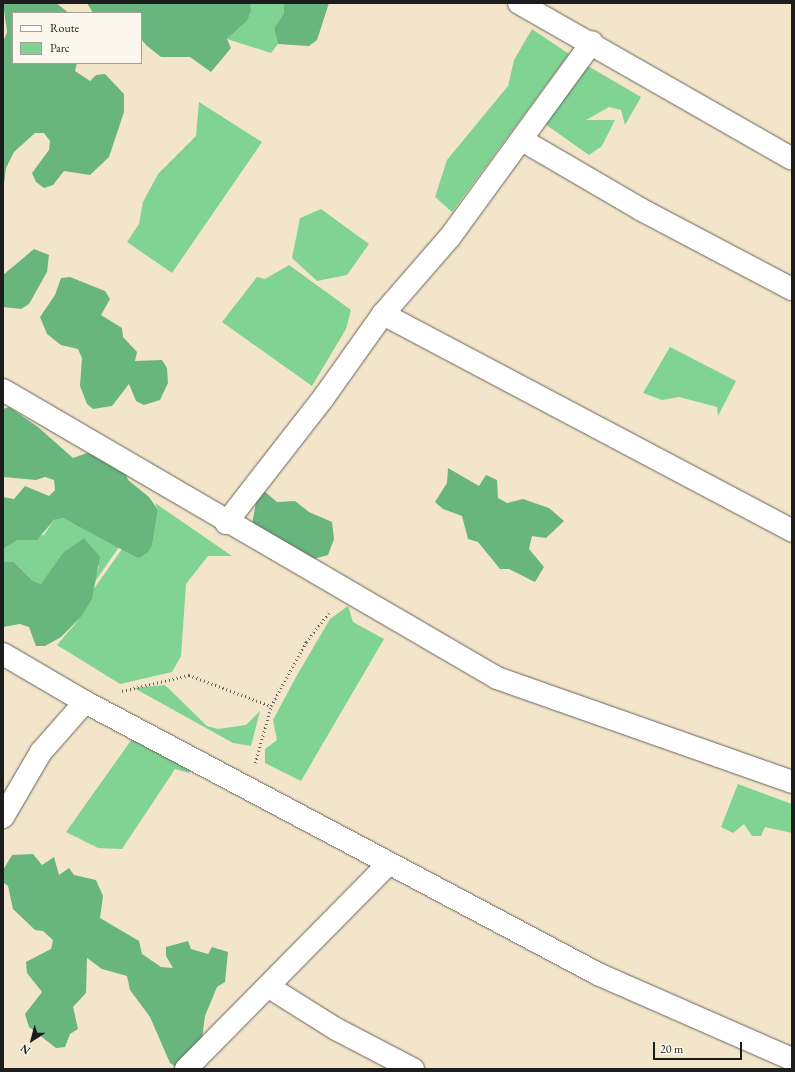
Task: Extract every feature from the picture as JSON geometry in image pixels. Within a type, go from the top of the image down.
[{"type":"street","points":[[519,3],[592,42],[792,160]]},
{"type":"street","points":[[226,523],[324,397],[383,314],[450,237],[592,42]]},
{"type":"street","points":[[522,140],[640,209],[792,289]]},
{"type":"street","points":[[383,314],[792,531]]},
{"type":"street","points":[[3,390],[226,523],[497,678],[792,782]]},
{"type":"street","points":[[3,654],[85,702],[110,713],[388,864],[598,974],[792,1059]]},
{"type":"street","points":[[3,817],[41,752],[85,702]]},
{"type":"street","points":[[186,1069],[269,987],[388,864]]},
{"type":"street","points":[[269,987],[413,1069]]},
{"type":"path","points":[[248,788],[271,706],[306,642],[346,591]]},
{"type":"path","points":[[110,713],[123,689],[189,675],[271,706]]},
{"type":"green space","points":[[3,3],[56,3],[68,12],[12,12],[12,64],[77,64],[75,71],[90,81],[96,75],[105,74],[124,94],[124,112],[109,157],[90,175],[64,171],[53,185],[44,188],[36,182],[32,173],[49,150],[50,141],[44,133],[35,133],[14,152],[6,168],[3,192],[3,42],[7,32]]},
{"type":"green space","points":[[87,3],[250,3],[251,11],[247,21],[227,39],[231,48],[211,72],[190,57],[161,57],[146,45],[142,40],[142,12],[92,12]]},
{"type":"green space","points":[[250,3],[284,4],[284,13],[274,28],[278,44],[271,53],[227,39],[247,21]]},
{"type":"green space","points":[[284,3],[329,3],[317,40],[309,46],[278,44],[274,28],[284,13]]},
{"type":"green space","points":[[532,29],[569,54],[452,212],[435,197],[447,160],[508,86],[514,60]]},
{"type":"green space","points":[[588,66],[641,97],[625,125],[621,110],[609,107],[586,120],[615,120],[602,146],[589,155],[545,124]]},
{"type":"green space","points":[[199,102],[262,142],[172,273],[127,242],[139,224],[143,202],[158,174],[196,136]]},
{"type":"green space","points":[[321,209],[369,244],[347,275],[317,281],[292,258],[300,218]]},
{"type":"green space","points":[[34,249],[49,255],[47,272],[29,304],[21,309],[3,307],[3,275]]},
{"type":"green space","points":[[289,265],[351,310],[346,329],[312,386],[222,322],[257,277],[265,279]]},
{"type":"green space","points":[[70,277],[105,291],[110,299],[101,315],[122,328],[123,337],[137,352],[135,361],[162,360],[167,368],[168,383],[160,400],[144,405],[136,401],[129,384],[112,406],[93,409],[87,404],[80,386],[82,358],[78,349],[61,345],[47,334],[40,317],[55,295],[61,278]]},
{"type":"green space","points":[[670,347],[736,381],[718,416],[717,407],[679,397],[662,400],[643,393]]},
{"type":"green space","points":[[9,407],[38,427],[73,458],[90,452],[125,471],[128,480],[149,497],[158,510],[152,546],[147,553],[139,558],[63,518],[54,520],[37,540],[18,540],[3,549],[3,497],[14,499],[25,486],[49,496],[55,490],[54,480],[45,477],[36,480],[3,477],[3,409]]},
{"type":"green space","points":[[448,468],[479,486],[486,475],[497,480],[498,498],[507,503],[523,499],[549,508],[564,521],[546,538],[532,536],[529,549],[544,567],[535,582],[509,569],[500,569],[478,542],[468,539],[462,516],[443,509],[435,502],[447,483]]},
{"type":"green space","points":[[264,491],[277,502],[295,501],[309,512],[332,522],[334,539],[328,555],[310,560],[252,525],[257,496]]},
{"type":"green space","points":[[155,503],[232,556],[208,556],[186,584],[181,656],[172,672],[120,684],[57,645],[81,617],[93,590],[122,549],[130,554],[152,546],[158,510]]},
{"type":"green space","points":[[63,518],[119,547],[94,583],[99,566],[70,548],[41,584],[33,581],[14,562],[3,562],[3,549],[18,540],[44,535],[54,520]]},
{"type":"green space","points":[[84,538],[100,557],[92,599],[81,617],[61,637],[45,646],[36,646],[29,627],[20,624],[3,627],[3,562],[14,562],[33,581],[41,584],[63,553]]},
{"type":"green space","points":[[348,606],[353,622],[384,639],[301,781],[265,763],[265,749],[277,740],[273,720],[296,677],[330,619]]},
{"type":"green space","points":[[165,685],[207,726],[218,729],[246,725],[260,711],[251,746],[233,743],[134,688]]},
{"type":"green space","points":[[132,739],[192,759],[194,766],[189,773],[175,769],[122,849],[98,848],[66,832]]},
{"type":"green space","points":[[738,784],[792,804],[792,833],[765,827],[761,836],[752,836],[744,824],[733,833],[721,827]]},
{"type":"green space","points":[[33,854],[42,865],[54,857],[59,875],[69,868],[74,875],[96,880],[103,896],[100,918],[139,941],[142,954],[161,967],[173,968],[166,956],[166,947],[188,941],[191,949],[208,954],[212,947],[228,952],[225,982],[217,987],[205,1016],[199,1062],[179,1069],[170,1063],[150,1017],[130,990],[127,976],[102,969],[87,958],[86,993],[73,1007],[78,1029],[70,1034],[65,1047],[56,1048],[29,1027],[25,1014],[42,992],[27,973],[26,962],[51,949],[53,940],[43,931],[35,930],[13,909],[8,886],[3,882],[3,870],[12,855]]}]
